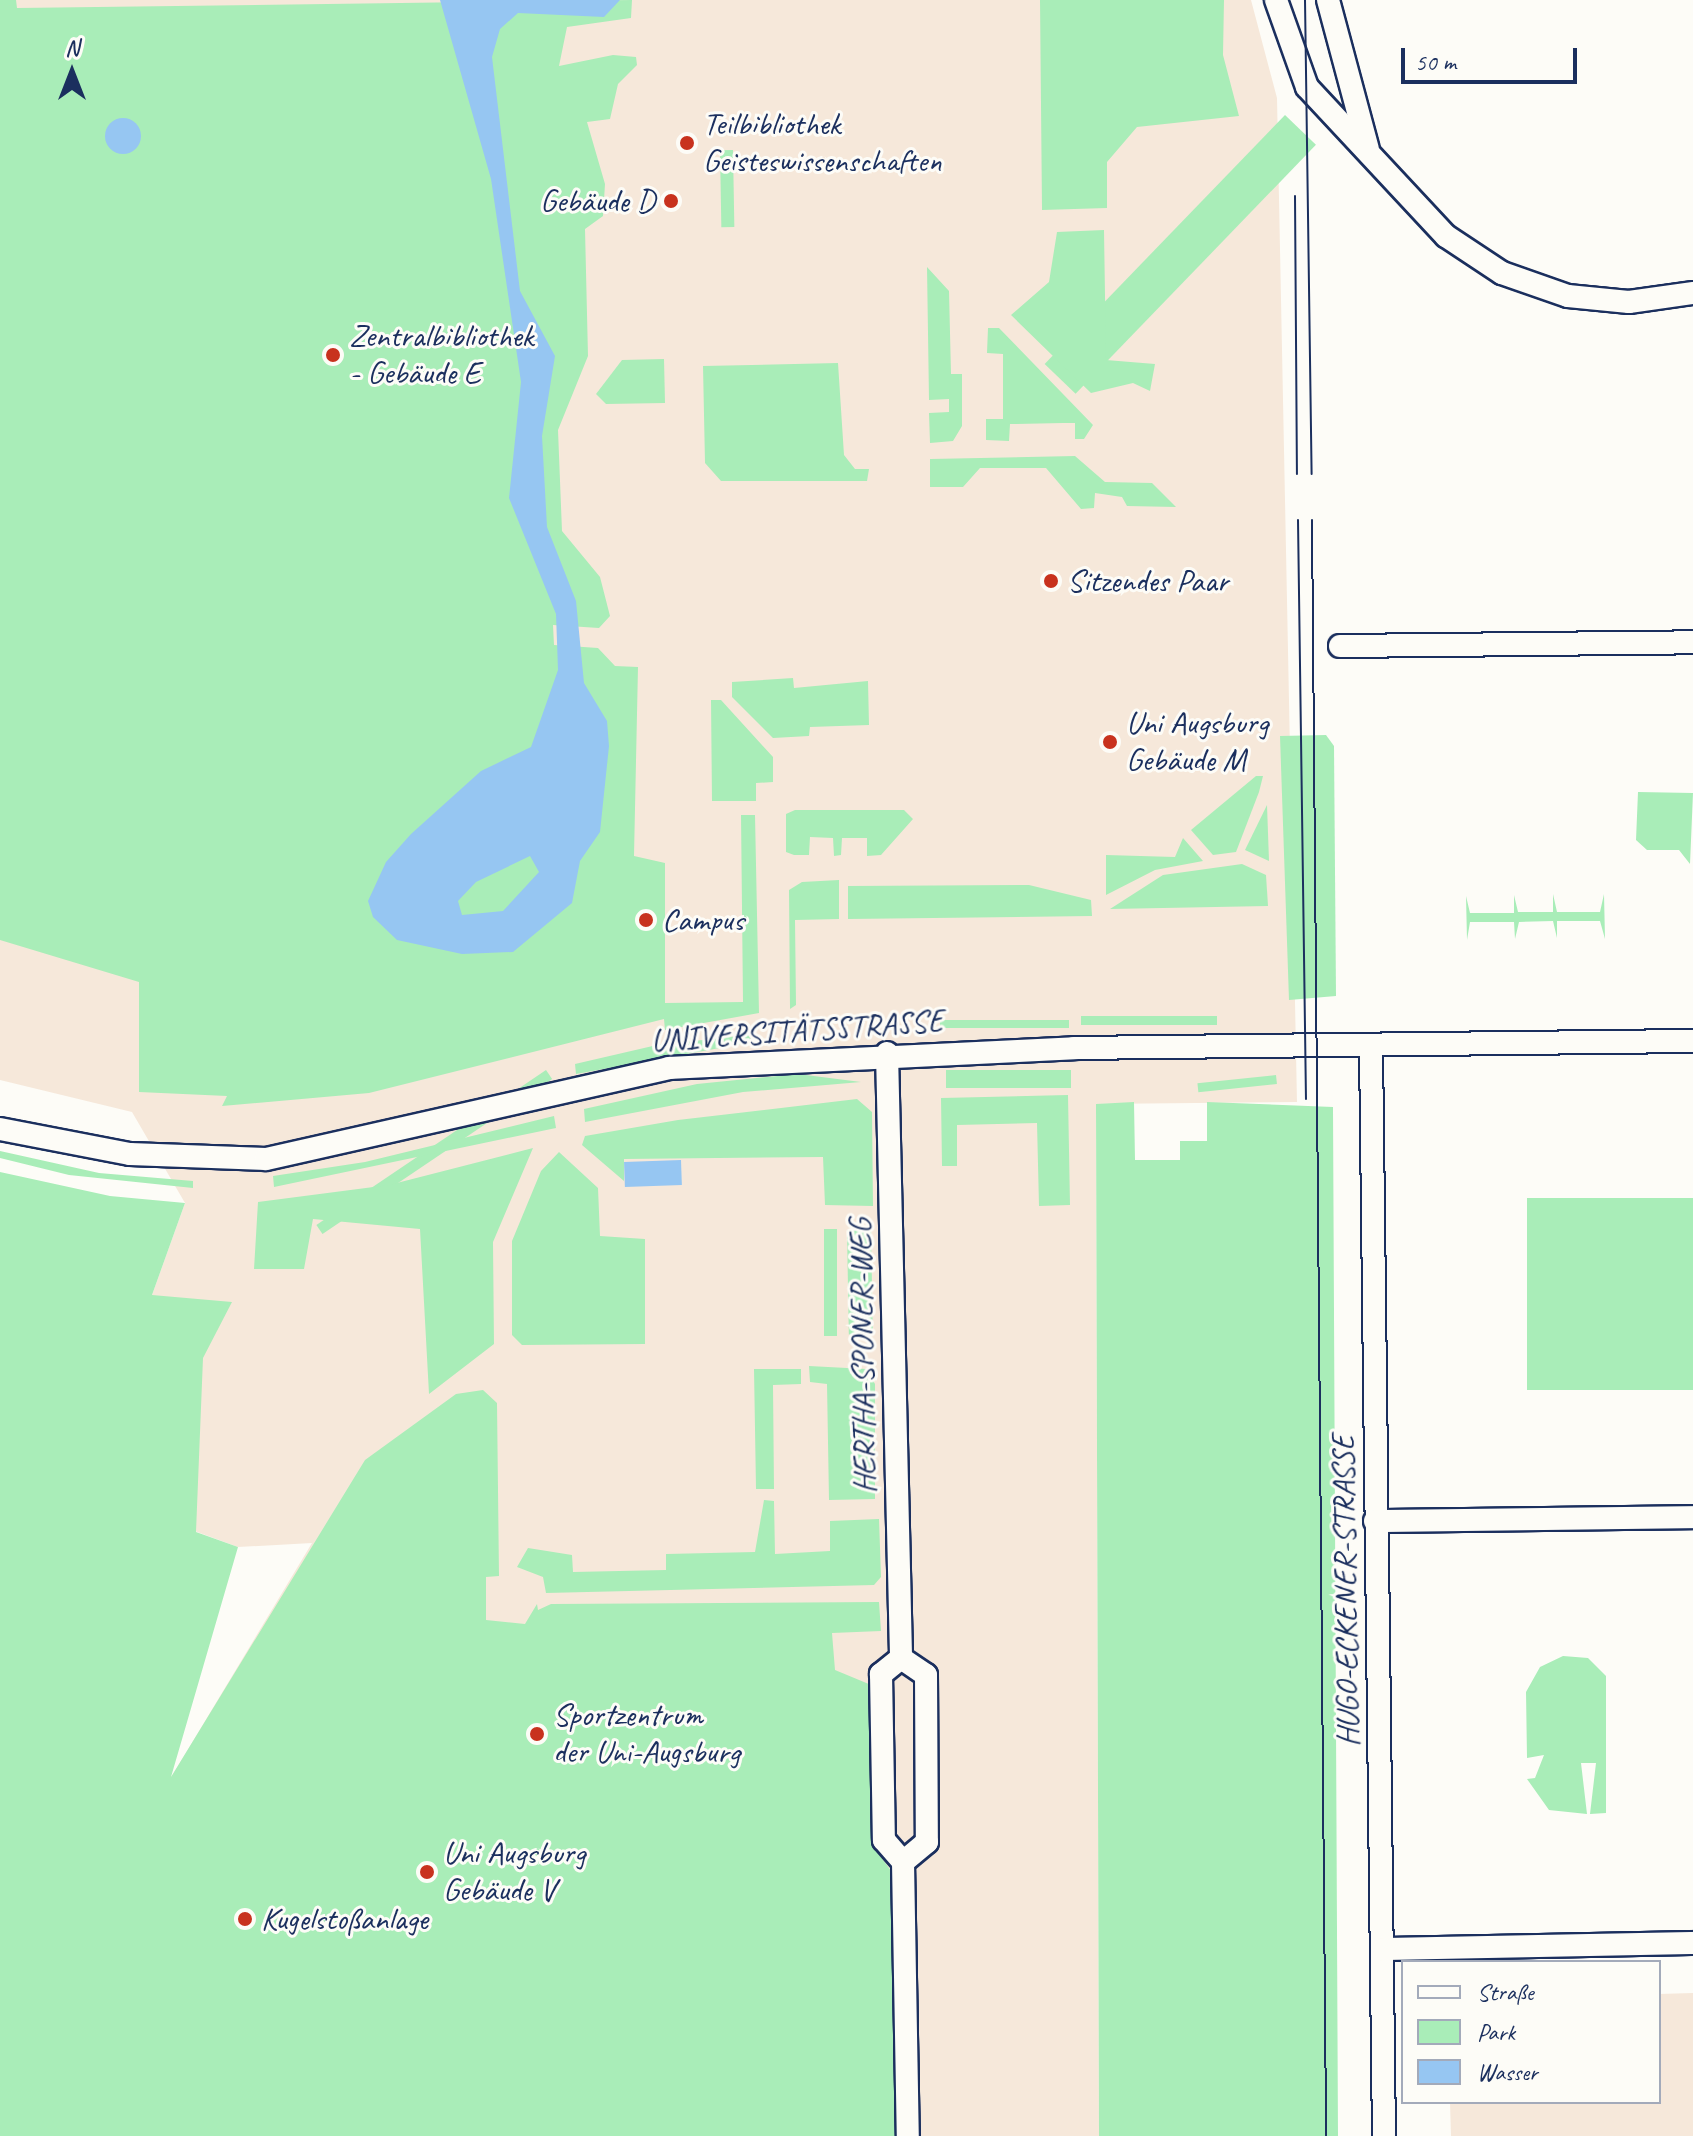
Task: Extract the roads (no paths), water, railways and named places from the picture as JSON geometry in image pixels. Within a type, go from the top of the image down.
[{"type":"street","points":[[1276,0],[1307,87],[1446,236],[1502,273],[1597,300],[1693,293]]},
{"type":"street","points":[[1328,0],[1368,150]]},
{"type":"street","points":[[1340,646],[1693,642]]},
{"type":"street","name":"UNIVERSITÄTSSTRASSE","points":[[0,1129],[130,1154],[266,1159],[669,1068],[887,1053],[1693,1041]]},
{"type":"street","name":"HUGO-ECKENER-STRASSE","points":[[1371,1045],[1384,2136]]},
{"type":"street","name":"HERTHA-SPONER-WEG","points":[[887,1053],[901,1658]]},
{"type":"street","points":[[1375,1521],[1693,1517]]},
{"type":"street","points":[[903,1862],[927,1842],[926,1675],[901,1658],[881,1674],[884,1840],[903,1862],[908,2136]]},
{"type":"street","points":[[1384,1949],[1693,1943]]},
{"type":"water","points":[[440,0],[620,0],[604,17],[518,13],[500,29],[492,57],[520,291],[555,356],[542,436],[547,527],[576,601],[584,683],[607,721],[609,746],[600,832],[580,861],[572,903],[513,952],[462,954],[397,940],[373,917],[368,901],[386,862],[411,834],[481,771],[531,747],[558,670],[556,614],[509,498],[521,382],[491,179]],"holes":[[[530,856],[539,872],[503,911],[462,915],[458,901],[476,882]]]},
{"type":"water","points":[[123,118],[136,123],[141,136],[136,149],[123,154],[110,149],[105,136],[110,123]]},
{"type":"water","points":[[681,1160],[682,1185],[625,1187],[624,1162]]},
{"type":"tram line","points":[[1305,0],[1312,474]]},
{"type":"tram line","points":[[1295,196],[1297,474]]},
{"type":"tram line","points":[[1298,520],[1306,1099]]},
{"type":"tram line","points":[[1312,520],[1326,2136]]},
{"type":"place","name":"Teilbibliothek Geisteswissenschaften","points":[[687,143]]},
{"type":"place","name":"Gebäude D","points":[[671,201]]},
{"type":"place","name":"Zentralbibliothek - Gebäude E","points":[[333,355]]},
{"type":"place","name":"Sitzendes Paar","points":[[1051,581]]},
{"type":"place","name":"Uni Augsburg Gebäude M","points":[[1110,742]]},
{"type":"place","name":"Campus","points":[[646,920]]},
{"type":"place","name":"Sportzentrum der Uni-Augsburg","points":[[537,1734]]},
{"type":"place","name":"Uni Augsburg Gebäude V","points":[[427,1872]]},
{"type":"place","name":"Kugelstoßanlage","points":[[245,1919]]}]
